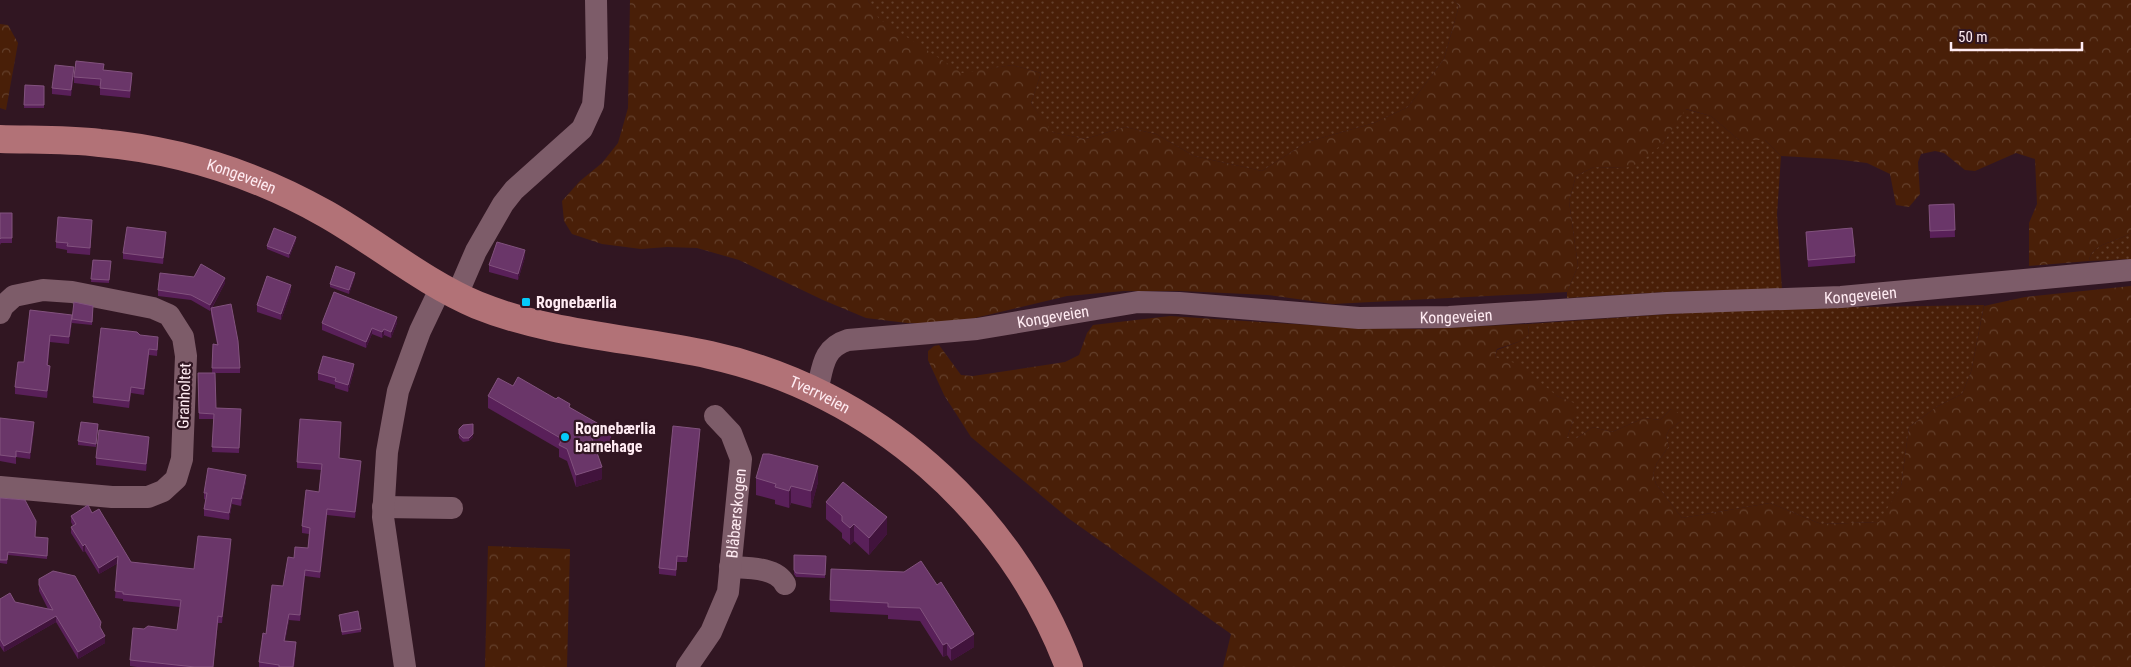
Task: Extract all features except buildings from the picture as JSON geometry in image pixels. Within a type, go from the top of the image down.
[{"type":"main road","name":"Kongeveien","points":[[0,139],[70,140],[127,146],[178,156],[238,174],[296,197],[325,213],[449,291]]},
{"type":"main road","name":"Tverrveien","points":[[449,291],[493,311],[532,322],[738,361],[817,391],[849,408],[893,436],[937,472],[974,509],[1009,553],[1038,599],[1053,626],[1070,667]]},
{"type":"street","points":[[405,667],[383,507],[387,452],[398,391],[420,331],[480,245],[503,204],[514,190],[582,129],[593,105],[597,58],[596,0]]},
{"type":"street","name":"Kongeveien","points":[[817,391],[828,354],[838,344],[848,340],[977,329],[1138,302],[1179,302],[1360,318],[1440,318],[1676,303],[1842,297],[2131,270]]},
{"type":"street","name":"Granholtet","points":[[0,313],[3,306],[14,296],[44,290],[72,292],[154,308],[169,315],[183,337],[186,356],[182,459],[176,479],[163,491],[148,497],[112,497],[0,487]]},
{"type":"street","name":"Blåbærskogen","points":[[687,667],[710,632],[728,592],[741,459],[731,433],[715,416]]},
{"type":"street","name":"Blåbærskogen","points":[[741,459],[764,458]]},
{"type":"street","points":[[383,507],[452,508]]},
{"type":"street","name":"Blåbærskogen","points":[[730,567],[771,572],[782,577],[785,584]]},
{"type":"green space","points":[[630,0],[868,0],[879,19],[962,73],[1012,65],[1041,73],[1031,103],[1052,132],[1085,139],[1125,127],[1156,134],[1194,156],[1262,171],[1307,142],[1374,123],[1408,107],[1444,59],[1459,6],[1454,0],[2131,0],[2131,233],[2094,250],[2089,261],[2029,266],[2029,223],[2037,204],[2035,159],[2016,153],[1975,171],[1965,170],[1944,153],[1935,151],[1921,154],[1918,162],[1920,194],[1909,207],[1896,205],[1890,174],[1867,163],[1781,156],[1765,140],[1739,140],[1711,116],[1686,109],[1663,143],[1640,163],[1625,168],[1594,167],[1576,176],[1569,201],[1578,266],[1567,292],[1333,304],[1268,295],[1181,291],[1124,291],[1067,296],[954,323],[907,323],[866,318],[739,260],[697,248],[667,247],[641,249],[602,244],[572,234],[564,221],[562,201],[580,181],[602,163],[618,143],[628,108]]},
{"type":"green space","points":[[868,0],[1454,0],[1459,6],[1444,59],[1408,107],[1374,123],[1307,142],[1262,171],[1194,156],[1156,134],[1125,127],[1085,139],[1051,132],[1031,103],[1041,73],[1012,65],[962,74],[878,19]]},
{"type":"green space","points":[[0,24],[8,25],[18,43],[6,110],[0,108]]},
{"type":"green space","points":[[1685,109],[1711,116],[1739,140],[1765,140],[1781,156],[1777,214],[1782,290],[1682,291],[1567,298],[1567,292],[1578,266],[1569,201],[1576,176],[1594,167],[1625,168],[1663,143]]},
{"type":"green space","points":[[2131,233],[2131,259],[2089,261],[2094,250]]},
{"type":"green space","points":[[2131,286],[2131,667],[1223,667],[1231,634],[1068,518],[971,437],[944,395],[928,360],[928,351],[934,346],[939,345],[961,375],[973,376],[1065,362],[1079,355],[1087,333],[1093,325],[1170,316],[1354,328],[1423,329],[1528,324],[1529,335],[1518,342],[1497,349],[1495,357],[1518,364],[1557,396],[1574,403],[1574,418],[1567,438],[1577,438],[1593,427],[1612,432],[1644,418],[1660,420],[1671,409],[1679,413],[1681,421],[1669,430],[1666,436],[1669,446],[1657,463],[1653,474],[1656,484],[1682,518],[1770,503],[1821,524],[1879,522],[1901,486],[1909,427],[1938,406],[1962,394],[1971,372],[1984,306],[2025,297]]},
{"type":"green space","points":[[1984,305],[1971,372],[1962,394],[1938,406],[1909,427],[1901,486],[1880,522],[1821,524],[1770,503],[1682,518],[1656,484],[1653,474],[1657,463],[1669,446],[1666,436],[1669,430],[1681,421],[1671,409],[1660,420],[1644,418],[1612,432],[1593,427],[1577,438],[1567,438],[1574,418],[1573,403],[1557,396],[1495,357],[1497,350],[1518,342],[1529,335],[1528,324],[1741,309]]},
{"type":"green space","points":[[488,546],[570,549],[567,667],[485,667]]},
{"type":"place","name":"Rognebærlia","points":[[526,302]]},
{"type":"place","name":"Rognebærlia barnehage","points":[[565,437]]}]
